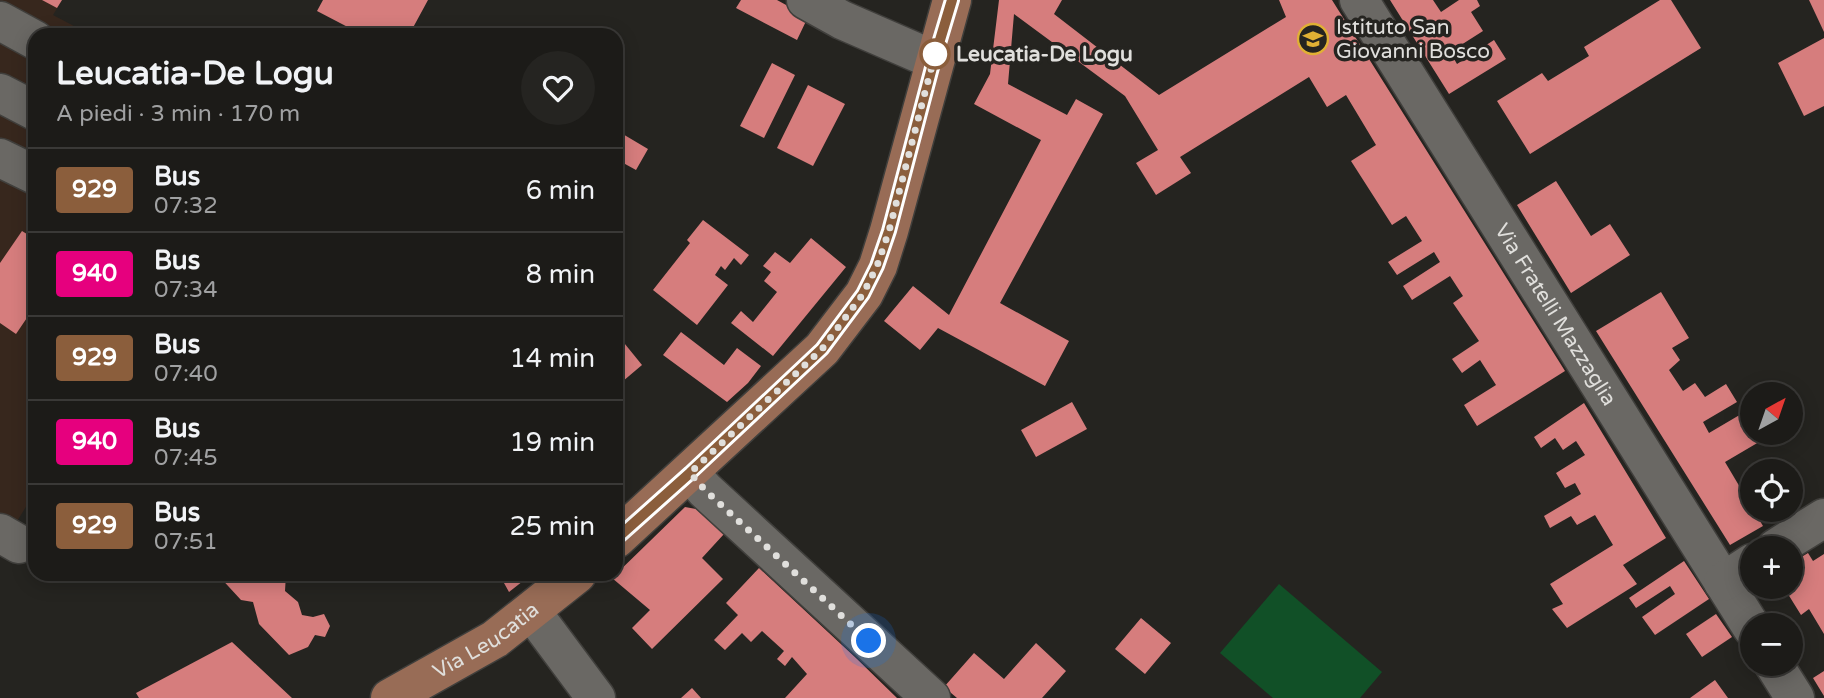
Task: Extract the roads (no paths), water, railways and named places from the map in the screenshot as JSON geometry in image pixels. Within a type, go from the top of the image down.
[{"type":"main road","points":[[623,533],[822,349],[863,294],[877,266],[889,231],[952,0]]},
{"type":"main road","name":"Via Leucatia","points":[[390,698],[495,639],[569,581]]},
{"type":"street","points":[[806,0],[842,20],[934,60]]},
{"type":"street","name":"Via Fratelli Mazzaglia","points":[[1359,0],[1737,573],[1748,613]]},
{"type":"street","points":[[0,21],[28,36]]},
{"type":"street","points":[[0,93],[28,107]]},
{"type":"street","points":[[0,158],[28,172]]},
{"type":"street","points":[[690,473],[705,490],[931,698]]},
{"type":"street","points":[[1795,536],[1824,518]]},
{"type":"street","points":[[532,612],[596,698]]},
{"type":"street","points":[[1781,676],[1795,698]]},
{"type":"place","name":"Istituto San Giovanni Bosco","points":[[1313,39]]},
{"type":"place","name":"Leucatia-De Logu","points":[[935,54]]}]
